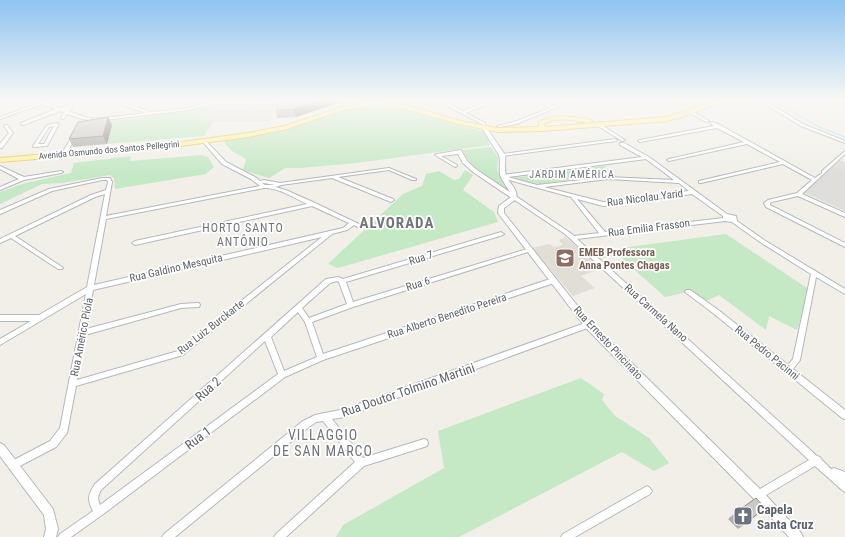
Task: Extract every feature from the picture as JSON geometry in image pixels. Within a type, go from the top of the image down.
[{"type":"main road","name":"Avenida Osmundo dos Santos Pellegrini","points":[[0,159],[66,150],[207,140],[286,125]]},
{"type":"main road","name":"Avenida Osmundo dos Santos Pellegrini","points":[[0,159],[104,151],[207,140],[285,128],[294,125]]},
{"type":"main road","name":"Avenida Osmundo dos Santos Pellegrini","points":[[480,125],[513,126]]},
{"type":"main road","name":"Avenida Osmundo dos Santos Pellegrini","points":[[484,126],[497,125]]},
{"type":"main road","name":"Avenida Osmundo dos Santos Pellegrini","points":[[499,125],[542,127],[578,125]]},
{"type":"main road","points":[[104,151],[118,147]]},
{"type":"street","points":[[52,125],[48,126],[35,146],[44,145],[55,130],[57,125]]},
{"type":"street","points":[[599,125],[620,142],[647,158],[726,218],[734,221],[814,274],[845,292]]},
{"type":"street","points":[[802,125],[845,142]]},
{"type":"street","points":[[0,147],[11,133],[6,126]]},
{"type":"street","points":[[484,126],[502,155],[504,160],[502,170],[515,194],[514,198]]},
{"type":"street","points":[[640,141],[719,126],[814,180]]},
{"type":"street","points":[[66,150],[77,130]]},
{"type":"street","points":[[613,135],[620,142]]},
{"type":"street","points":[[207,140],[224,162],[263,184],[286,192],[362,227]]},
{"type":"street","points":[[502,155],[604,142],[620,142]]},
{"type":"street","points":[[669,160],[747,143]]},
{"type":"street","name":"Rua Carmela Nano","points":[[455,166],[437,155],[459,152],[469,166],[573,238],[845,486]]},
{"type":"street","points":[[845,152],[799,194],[767,203],[768,206],[845,245]]},
{"type":"street","points":[[504,176],[647,158]]},
{"type":"street","points":[[838,159],[845,161]]},
{"type":"street","points":[[701,182],[782,163]]},
{"type":"street","points":[[0,167],[23,179]]},
{"type":"street","points":[[104,218],[249,190],[263,184],[280,184],[389,169],[414,179]]},
{"type":"street","points":[[0,189],[23,179],[61,172]]},
{"type":"street","points":[[331,176],[391,200]]},
{"type":"street","name":"Rua Nicolau Yarid","points":[[504,176],[593,202],[619,203],[693,192]]},
{"type":"street","points":[[534,186],[608,178],[679,182]]},
{"type":"street","name":"Rua Américo Piola","points":[[0,212],[51,190],[102,179],[108,179],[110,182],[64,430],[59,438],[38,453],[13,465]]},
{"type":"street","points":[[263,184],[280,184]]},
{"type":"street","points":[[280,184],[286,192]]},
{"type":"street","points":[[0,241],[93,196],[108,191]]},
{"type":"street","points":[[799,194],[845,214]]},
{"type":"street","points":[[573,197],[603,234]]},
{"type":"street","name":"Rua Ernesto Pincinato","points":[[514,198],[500,210],[552,281],[588,325],[758,495],[797,537]]},
{"type":"street","points":[[583,209],[593,202]]},
{"type":"street","points":[[135,243],[313,204]]},
{"type":"street","name":"Rua Emilia Frasson","points":[[573,238],[726,218]]},
{"type":"street","name":"Rua Galdino Mesquita","points":[[0,342],[91,288],[330,233],[345,229],[353,223]]},
{"type":"street","name":"Rua Luiz Burckarte","points":[[73,384],[180,353],[330,233]]},
{"type":"street","name":"Rua 7","points":[[342,281],[501,234]]},
{"type":"street","points":[[12,236],[60,268]]},
{"type":"street","name":"Rua 6","points":[[308,321],[351,305],[529,250]]},
{"type":"street","points":[[788,371],[796,360],[814,274]]},
{"type":"street","name":"Rua 2","points":[[99,512],[92,501],[92,496],[98,487],[328,281],[338,279],[342,281]]},
{"type":"street","points":[[342,281],[351,305]]},
{"type":"street","name":"Rua Alberto Benedito Pereira","points":[[341,351],[552,281]]},
{"type":"street","name":"Rua Pedro Pacinni","points":[[688,292],[715,311],[788,371],[845,415]]},
{"type":"street","points":[[82,333],[182,306],[197,305]]},
{"type":"street","points":[[299,308],[308,321],[321,358]]},
{"type":"street","points":[[0,318],[41,318]]},
{"type":"street","name":"Rua Doutor Tolmino Martini","points":[[167,537],[306,424],[315,419],[345,413],[588,325]]},
{"type":"street","points":[[267,336],[282,375]]},
{"type":"street","name":"Rua 1","points":[[63,537],[99,512],[282,375],[341,351]]},
{"type":"street","points":[[325,417],[361,462]]},
{"type":"street","points":[[279,537],[361,462],[424,443]]},
{"type":"street","points":[[0,448],[48,513],[52,529],[50,537]]},
{"type":"street","points":[[758,495],[817,460]]},
{"type":"street","name":"Rua Carmela Nano","points":[[827,469],[845,478]]},
{"type":"street","points":[[845,478],[843,481],[845,486]]},
{"type":"street","points":[[568,537],[647,491]]},
{"type":"shaded area","points":[[840,160],[845,162],[845,211],[803,192]]},
{"type":"shaded area","name":"EMEB Professora Anna Pontes Chagas","points":[[565,237],[603,268],[581,276],[595,288],[573,296],[532,248],[549,244],[554,247],[563,245],[559,240]]},
{"type":"green space","points":[[84,125],[211,125],[204,136],[107,144],[82,130]]},
{"type":"green space","points":[[294,125],[456,125],[483,131],[488,137],[490,145],[356,163],[285,168],[269,178],[243,170],[246,159],[232,151],[224,142],[228,139],[269,133]]},
{"type":"green space","points":[[491,147],[498,157],[497,171],[510,194],[472,166],[462,150]]},
{"type":"green space","points":[[202,155],[208,157],[214,167],[206,174],[115,189],[114,178],[110,175],[62,183],[42,184],[0,204],[0,192],[22,184],[71,173],[74,163],[131,156],[130,161]]},
{"type":"green space","points":[[604,166],[616,176],[539,184],[513,178]]},
{"type":"green space","points":[[465,170],[473,175],[463,190],[494,212],[498,222],[338,268],[328,264],[403,194],[422,186],[426,174],[439,171],[454,180],[459,179]]},
{"type":"green space","points":[[726,234],[810,290],[797,330],[769,316],[766,330],[719,295],[706,301],[688,292],[665,297],[617,254],[597,260],[591,252]]},
{"type":"green space","points":[[581,378],[604,394],[602,400],[615,416],[649,438],[669,463],[654,471],[622,452],[459,537],[336,537],[343,525],[444,468],[438,431]]},
{"type":"building","points":[[76,125],[106,125],[103,136],[69,139]]},
{"type":"building","name":"Capela Santa Cruz","points":[[756,498],[765,508],[745,524],[735,513]]},
{"type":"waterway","points":[[815,125],[845,137]]},
{"type":"place","name":"EMEB Professora Anna Pontes Chagas","points":[[565,258]]},
{"type":"place","name":"Capela Santa Cruz","points":[[743,516]]},
{"type":"district","name":"JARDIM AMÉRICA","points":[[572,174]]},
{"type":"district","name":"ALVORADA","points":[[397,223]]},
{"type":"district","name":"HORTO SANTO ANTÔNIO","points":[[243,235]]},
{"type":"district","name":"VILLAGGIO DE SAN MARCO","points":[[323,444]]}]
